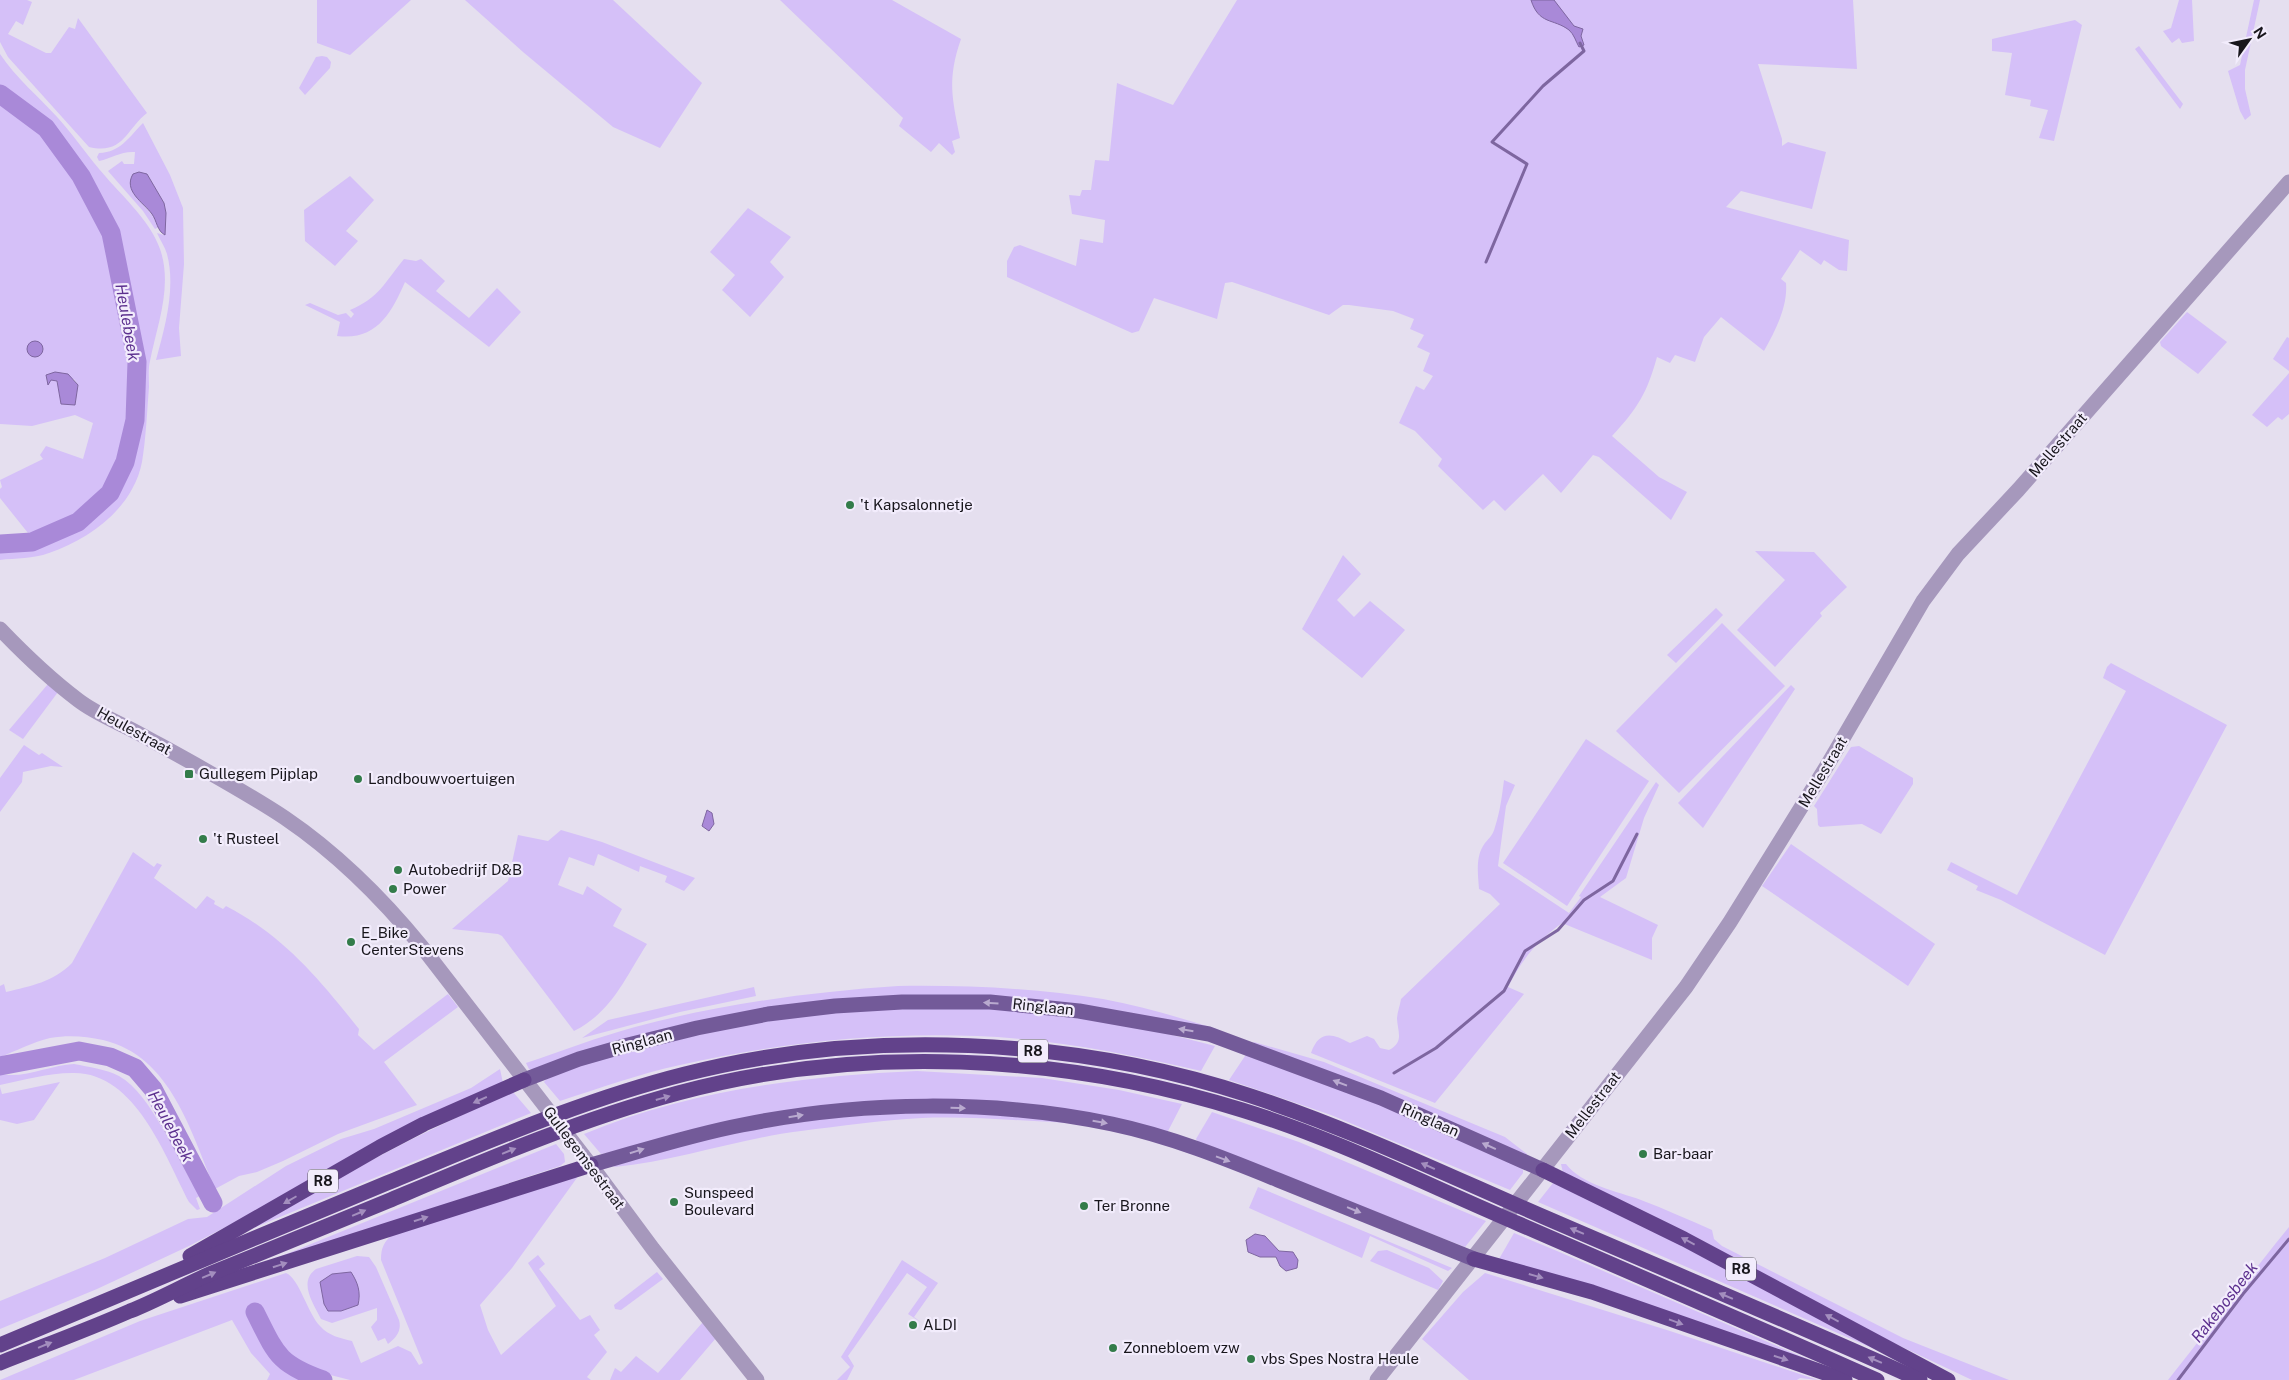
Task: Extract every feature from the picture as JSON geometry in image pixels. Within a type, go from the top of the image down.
[{"type":"highway","name":"R8","points":[[0,1345],[560,1112],[684,1074],[751,1060],[841,1049],[932,1044],[1046,1052],[1103,1060],[1195,1079],[1247,1094],[1385,1147],[1920,1380]]},
{"type":"highway","name":"R8","points":[[0,1363],[133,1310],[206,1276],[463,1169],[563,1129],[618,1110],[684,1091],[742,1079],[841,1065],[930,1062],[988,1063],[1046,1068],[1116,1079],[1187,1094],[1278,1122],[1399,1171],[1877,1380]]},
{"type":"highway","name":"R8","points":[[127,1291],[380,1147],[424,1124],[524,1080]]},
{"type":"highway","name":"R8","points":[[133,1310],[213,1287],[591,1165]]},
{"type":"highway","name":"R8","points":[[1543,1170],[1684,1239],[1948,1380]]},
{"type":"highway","points":[[1474,1259],[1592,1292],[1845,1380]]},
{"type":"main road","name":"Ringlaan","points":[[524,1080],[579,1059],[628,1045],[697,1028],[768,1014],[835,1006],[902,1002],[990,1002],[1079,1011],[1209,1034],[1381,1098],[1543,1170]]},
{"type":"main road","points":[[591,1165],[679,1139],[742,1125],[806,1114],[919,1107],[991,1109],[1052,1114],[1113,1124],[1187,1146],[1380,1220],[1474,1259]]},
{"type":"street","name":"Mellestraat","points":[[1377,1380],[1686,987],[1730,922],[1828,764],[1924,601],[1958,554],[2018,490],[2289,182]]},
{"type":"street","name":"Heulestraat","points":[[0,629],[26,656],[79,702],[226,783],[285,819],[316,841],[365,883],[413,936]]},
{"type":"street","name":"Gullegemsestraat","points":[[413,936],[573,1141],[653,1249],[757,1380]]},
{"type":"shaded area","points":[[0,0],[27,0],[32,2],[23,25],[16,21],[8,34],[46,53],[51,53],[69,27],[75,29],[78,18],[147,113],[123,139],[110,147],[89,147],[8,57],[0,42]]},
{"type":"shaded area","points":[[317,0],[411,0],[350,55],[317,43]]},
{"type":"shaded area","points":[[465,0],[613,0],[702,83],[660,148],[613,127],[523,52]]},
{"type":"shaded area","points":[[780,0],[892,0],[961,39],[952,77],[953,100],[960,138],[952,141],[955,152],[952,155],[939,143],[931,152],[899,126],[903,118]]},
{"type":"shaded area","points":[[1237,0],[1853,0],[1857,69],[1758,64],[1782,139],[1782,146],[1788,142],[1826,152],[1812,209],[1741,191],[1726,207],[1849,240],[1847,271],[1839,270],[1824,260],[1821,265],[1800,250],[1781,279],[1786,283],[1783,310],[1764,351],[1721,317],[1704,337],[1695,362],[1675,355],[1670,363],[1657,357],[1640,400],[1629,417],[1612,436],[1659,477],[1687,492],[1671,520],[1599,457],[1593,455],[1561,493],[1543,474],[1505,511],[1494,500],[1483,510],[1438,466],[1442,459],[1415,431],[1399,423],[1416,386],[1424,390],[1433,376],[1423,371],[1430,353],[1417,347],[1424,335],[1410,329],[1414,319],[1393,311],[1343,305],[1329,315],[1232,282],[1225,283],[1217,319],[1154,298],[1139,331],[1132,333],[1007,277],[1007,261],[1014,247],[1020,245],[1076,266],[1080,239],[1103,243],[1105,220],[1072,214],[1069,195],[1080,196],[1082,190],[1091,190],[1095,160],[1109,161],[1117,83],[1173,105]]},
{"type":"shaded area","points":[[1531,0],[1554,0],[1574,26],[1583,29],[1581,36],[1584,45],[1579,47],[1569,30],[1538,14]]},
{"type":"shaded area","points":[[2179,0],[2192,0],[2194,41],[2182,43],[2179,38],[2172,43],[2163,31],[2171,28]]},
{"type":"shaded area","points":[[2254,0],[2260,0],[2245,70],[2245,89],[2251,115],[2245,120],[2240,111],[2228,71],[2240,65]]},
{"type":"shaded area","points":[[2075,20],[2082,25],[2054,141],[2039,138],[2048,110],[2030,106],[2031,100],[2005,95],[2012,53],[1992,51],[1992,39]]},
{"type":"shaded area","points":[[2139,46],[2183,104],[2180,109],[2135,49]]},
{"type":"shaded area","points":[[0,54],[20,79],[51,110],[144,220],[160,249],[165,277],[162,305],[149,364],[149,387],[142,462],[137,479],[129,494],[108,520],[80,539],[43,555],[0,560],[0,547],[34,545],[71,531],[99,511],[119,486],[131,456],[138,424],[139,390],[137,355],[128,286],[121,254],[105,208],[80,165],[46,122],[24,104],[0,89]]},
{"type":"shaded area","points":[[316,57],[327,57],[331,62],[330,68],[305,95],[299,88]]},
{"type":"shaded area","points":[[0,104],[38,129],[55,146],[78,179],[101,221],[110,248],[127,339],[131,397],[129,426],[122,453],[111,478],[94,501],[78,517],[61,526],[45,530],[28,533],[0,498],[0,489],[2,487],[0,480],[43,459],[40,455],[46,446],[83,459],[93,423],[75,415],[32,426],[0,424]],"holes":[[[74,379],[78,385],[75,405],[61,404],[57,381],[51,380]]]},
{"type":"shaded area","points":[[143,123],[170,175],[183,208],[184,264],[179,328],[181,356],[156,360],[166,321],[170,294],[167,254],[157,233],[164,235],[164,203],[147,174],[136,197],[153,216],[159,227],[155,229],[143,211],[108,171],[122,161],[124,164],[134,164],[135,152],[99,161],[97,157],[99,153],[119,147]]},
{"type":"shaded area","points":[[139,172],[147,174],[164,203],[166,213],[165,235],[152,214],[132,191],[130,186],[133,174]]},
{"type":"shaded area","points":[[350,176],[374,200],[346,231],[358,241],[335,266],[305,241],[304,210]]},
{"type":"shaded area","points":[[748,208],[791,237],[770,262],[784,277],[750,317],[722,290],[735,275],[710,252]]},
{"type":"shaded area","points":[[404,259],[416,261],[421,259],[445,281],[436,291],[469,318],[497,288],[521,312],[489,347],[405,282],[388,314],[372,330],[362,334],[337,336],[340,322],[305,305],[310,303],[338,315],[346,313],[351,318],[354,314],[350,310],[375,295]]},
{"type":"shaded area","points":[[2187,312],[2227,342],[2198,374],[2161,346],[2160,342]]},
{"type":"shaded area","points":[[2287,337],[2289,338],[2289,371],[2273,359]]},
{"type":"shaded area","points":[[35,341],[41,343],[43,349],[41,355],[35,357],[29,355],[27,349],[29,343]]},
{"type":"shaded area","points":[[55,372],[68,374],[78,385],[75,405],[61,404],[57,381],[51,380],[48,385],[46,375]]},
{"type":"shaded area","points":[[2289,373],[2289,414],[2282,420],[2278,417],[2267,427],[2252,415]]},
{"type":"shaded area","points":[[1755,551],[1814,552],[1847,587],[1820,613],[1822,616],[1775,667],[1737,630],[1785,580]]},
{"type":"shaded area","points":[[1343,555],[1361,574],[1337,600],[1354,617],[1370,601],[1405,630],[1362,678],[1302,629]]},
{"type":"shaded area","points":[[1716,608],[1723,615],[1676,663],[1667,655]]},
{"type":"shaded area","points":[[1722,623],[1785,686],[1679,793],[1616,731]]},
{"type":"shaded area","points":[[2111,663],[2227,725],[2105,955],[2001,900],[1976,890],[1978,886],[1947,870],[1951,862],[2017,895],[2126,691],[2103,678],[2107,667]]},
{"type":"shaded area","points":[[48,684],[58,692],[23,739],[9,730]]},
{"type":"shaded area","points":[[1791,685],[1795,689],[1703,828],[1678,803]]},
{"type":"shaded area","points":[[1586,739],[1649,781],[1567,906],[1503,863]]},
{"type":"shaded area","points":[[24,745],[39,755],[42,753],[63,767],[51,766],[23,772],[22,782],[0,812],[0,778]]},
{"type":"shaded area","points":[[1859,746],[1913,778],[1913,784],[1881,834],[1862,824],[1820,827],[1818,825],[1817,809],[1814,806],[1851,747]]},
{"type":"shaded area","points":[[1504,780],[1515,785],[1506,806],[1498,866],[1569,913],[1656,782],[1659,785],[1644,818],[1626,878],[1600,897],[1658,925],[1652,938],[1652,960],[1562,923],[1531,951],[1508,987],[1524,994],[1435,1103],[1311,1053],[1318,1040],[1327,1036],[1337,1037],[1350,1043],[1367,1036],[1374,1039],[1380,1048],[1389,1050],[1394,1047],[1399,1037],[1397,1014],[1401,999],[1500,904],[1490,894],[1479,889],[1478,865],[1482,848],[1494,830],[1500,810]]},
{"type":"shaded area","points":[[707,810],[712,813],[714,824],[709,831],[702,826]]},
{"type":"shaded area","points":[[561,830],[602,842],[695,878],[684,891],[665,882],[667,876],[640,866],[639,872],[598,854],[594,866],[569,857],[558,885],[583,895],[587,886],[622,909],[613,926],[647,944],[608,1004],[587,1023],[574,1031],[502,936],[452,929],[508,881],[518,835],[548,841]]},
{"type":"shaded area","points":[[1791,844],[1935,944],[1908,986],[1762,886]]},
{"type":"shaded area","points":[[133,852],[154,867],[157,863],[162,865],[154,878],[196,909],[207,896],[215,901],[214,904],[223,909],[226,906],[266,931],[315,976],[359,1029],[358,1035],[374,1050],[448,994],[458,1007],[384,1062],[417,1105],[338,1134],[283,1161],[257,1172],[239,1176],[215,1189],[176,1099],[162,1079],[146,1062],[126,1049],[103,1040],[63,1036],[31,1044],[0,1057],[0,986],[4,984],[6,992],[33,985],[57,975],[72,963]]},
{"type":"shaded area","points":[[898,986],[1000,988],[1077,995],[1161,1012],[1217,1029],[879,997],[535,1069],[529,1069],[526,1063],[621,1031],[700,1012],[765,1000]]},
{"type":"shaded area","points":[[754,987],[756,996],[680,1012],[582,1038],[608,1020]]},
{"type":"shaded area","points":[[973,1007],[1059,1013],[1145,1028],[1215,1046],[1201,1071],[1118,1053],[1034,1040],[977,1036],[902,1036],[790,1045],[717,1057],[650,1073],[560,1101],[544,1082],[547,1078],[562,1071],[728,1028],[791,1017],[855,1010]]},
{"type":"shaded area","points":[[1254,1042],[1324,1062],[1505,1137],[1527,1154],[1526,1156],[1253,1044]]},
{"type":"shaded area","points":[[1247,1053],[1345,1089],[1518,1165],[1523,1170],[1523,1173],[1510,1190],[1331,1115],[1229,1080]]},
{"type":"shaded area","points":[[74,1064],[103,1070],[119,1076],[143,1098],[154,1113],[200,1196],[196,1198],[200,1209],[197,1210],[189,1202],[158,1140],[145,1120],[130,1101],[113,1086],[94,1076],[72,1073],[45,1075],[0,1085],[0,1074],[19,1075]]},
{"type":"shaded area","points":[[500,1069],[503,1083],[189,1246],[97,1289],[0,1329],[0,1301],[105,1258],[188,1219],[207,1217],[286,1166],[341,1139],[374,1129],[471,1088]]},
{"type":"shaded area","points":[[917,1071],[1042,1078],[1119,1090],[1182,1104],[1167,1133],[914,1102],[601,1154],[584,1134],[665,1106],[748,1088],[832,1077]]},
{"type":"shaded area","points":[[60,1082],[34,1120],[17,1124],[0,1120],[0,1087],[2,1094]]},
{"type":"shaded area","points":[[513,1092],[531,1113],[229,1238],[334,1180],[440,1125]]},
{"type":"shaded area","points":[[918,1112],[1009,1115],[1070,1123],[959,1118],[891,1120],[777,1135],[661,1160],[614,1167],[615,1165],[720,1135],[825,1118]]},
{"type":"shaded area","points":[[1212,1112],[1299,1142],[1486,1221],[1465,1247],[1198,1142],[1196,1139]]},
{"type":"shaded area","points":[[556,1144],[564,1154],[565,1162],[560,1166],[245,1271]]},
{"type":"shaded area","points":[[1561,1164],[1566,1164],[1590,1182],[1650,1203],[1712,1230],[1714,1239],[1722,1246],[1903,1338],[2009,1380],[1972,1380],[1881,1337],[1563,1173]]},
{"type":"shaded area","points":[[579,1175],[512,1268],[480,1305],[488,1330],[501,1355],[556,1306],[528,1263],[538,1255],[545,1264],[539,1269],[580,1320],[590,1315],[600,1330],[594,1335],[607,1352],[587,1377],[591,1380],[350,1380],[307,1369],[291,1359],[278,1344],[260,1308],[250,1313],[266,1344],[288,1369],[309,1380],[267,1380],[270,1374],[251,1353],[232,1320],[74,1380],[0,1380],[140,1321],[286,1273],[295,1282],[320,1326],[339,1338],[352,1341],[361,1363],[398,1346],[411,1352],[419,1365],[423,1363],[381,1260],[382,1248],[387,1240],[393,1234]]},
{"type":"shaded area","points":[[1553,1183],[1646,1225],[1888,1355],[1538,1202]]},
{"type":"shaded area","points":[[1258,1187],[1452,1268],[1448,1271],[1370,1236],[1362,1258],[1249,1208]]},
{"type":"shaded area","points":[[2289,1227],[2289,1380],[2168,1380],[2276,1243]]},
{"type":"shaded area","points":[[1514,1233],[1557,1251],[1835,1371],[1499,1259]]},
{"type":"shaded area","points":[[1255,1234],[1265,1236],[1279,1251],[1293,1252],[1298,1260],[1297,1268],[1286,1271],[1280,1266],[1276,1257],[1260,1257],[1248,1252],[1246,1240]]},
{"type":"shaded area","points":[[1387,1250],[1429,1268],[1443,1281],[1438,1290],[1370,1261],[1378,1251]]},
{"type":"shaded area","points":[[357,1256],[369,1257],[376,1267],[399,1320],[399,1331],[394,1339],[388,1344],[385,1338],[378,1341],[371,1327],[377,1320],[377,1308],[332,1323],[321,1319],[311,1300],[308,1286],[308,1280],[316,1269]],"holes":[[[351,1272],[358,1305],[341,1311]]]},
{"type":"shaded area","points":[[902,1260],[938,1283],[914,1317],[922,1323],[908,1314],[927,1287],[907,1273],[848,1356],[854,1366],[847,1380],[837,1380],[850,1367],[841,1357]]},
{"type":"shaded area","points":[[351,1272],[358,1288],[358,1305],[341,1311],[328,1311],[324,1304],[320,1282],[332,1274]]},
{"type":"shaded area","points":[[657,1272],[663,1279],[621,1310],[615,1309],[614,1305]]},
{"type":"shaded area","points":[[1485,1273],[1818,1380],[1800,1378],[1797,1380],[1469,1380],[1422,1339],[1463,1292]]},
{"type":"shaded area","points":[[703,1322],[716,1338],[680,1380],[610,1380],[615,1368],[621,1372],[636,1356],[658,1373]]},
{"type":"waterway","points":[[1486,262],[1527,164],[1492,142],[1543,86],[1584,51],[1580,43]]},
{"type":"waterway","name":"Heulebeek","points":[[0,94],[46,128],[81,176],[111,233],[137,362],[135,420],[125,462],[110,493],[78,522],[32,542],[0,544]]},
{"type":"waterway","points":[[1394,1073],[1436,1048],[1504,991],[1525,951],[1558,930],[1584,900],[1613,881],[1637,834]]},
{"type":"waterway","name":"Heulebeek","points":[[0,1066],[79,1051],[110,1057],[135,1068],[153,1089],[213,1203]]},
{"type":"waterway","name":"Rakebosbeek","points":[[2178,1380],[2243,1294],[2289,1239]]},
{"type":"waterway","name":"Heulebeek","points":[[255,1312],[268,1338],[280,1356],[296,1369],[323,1380]]},
{"type":"place","name":"'t Kapsalonnetje","points":[[850,505]]},
{"type":"place","name":"Gullegem Pijplap","points":[[189,774]]},
{"type":"place","name":"Landbouwvoertuigen","points":[[358,779]]},
{"type":"place","name":"'t Rusteel","points":[[203,839]]},
{"type":"place","name":"Autobedrijf D&B","points":[[398,870]]},
{"type":"place","name":"Power","points":[[393,889]]},
{"type":"place","name":"E_Bike CenterStevens","points":[[351,942]]},
{"type":"place","name":"Bar-baar","points":[[1643,1154]]},
{"type":"place","name":"Sunspeed Boulevard","points":[[674,1202]]},
{"type":"place","name":"Ter Bronne","points":[[1084,1206]]},
{"type":"place","name":"ALDI","points":[[913,1325]]},
{"type":"place","name":"Zonnebloem vzw","points":[[1113,1348]]},
{"type":"place","name":"vbs Spes Nostra Heule","points":[[1251,1359]]}]
